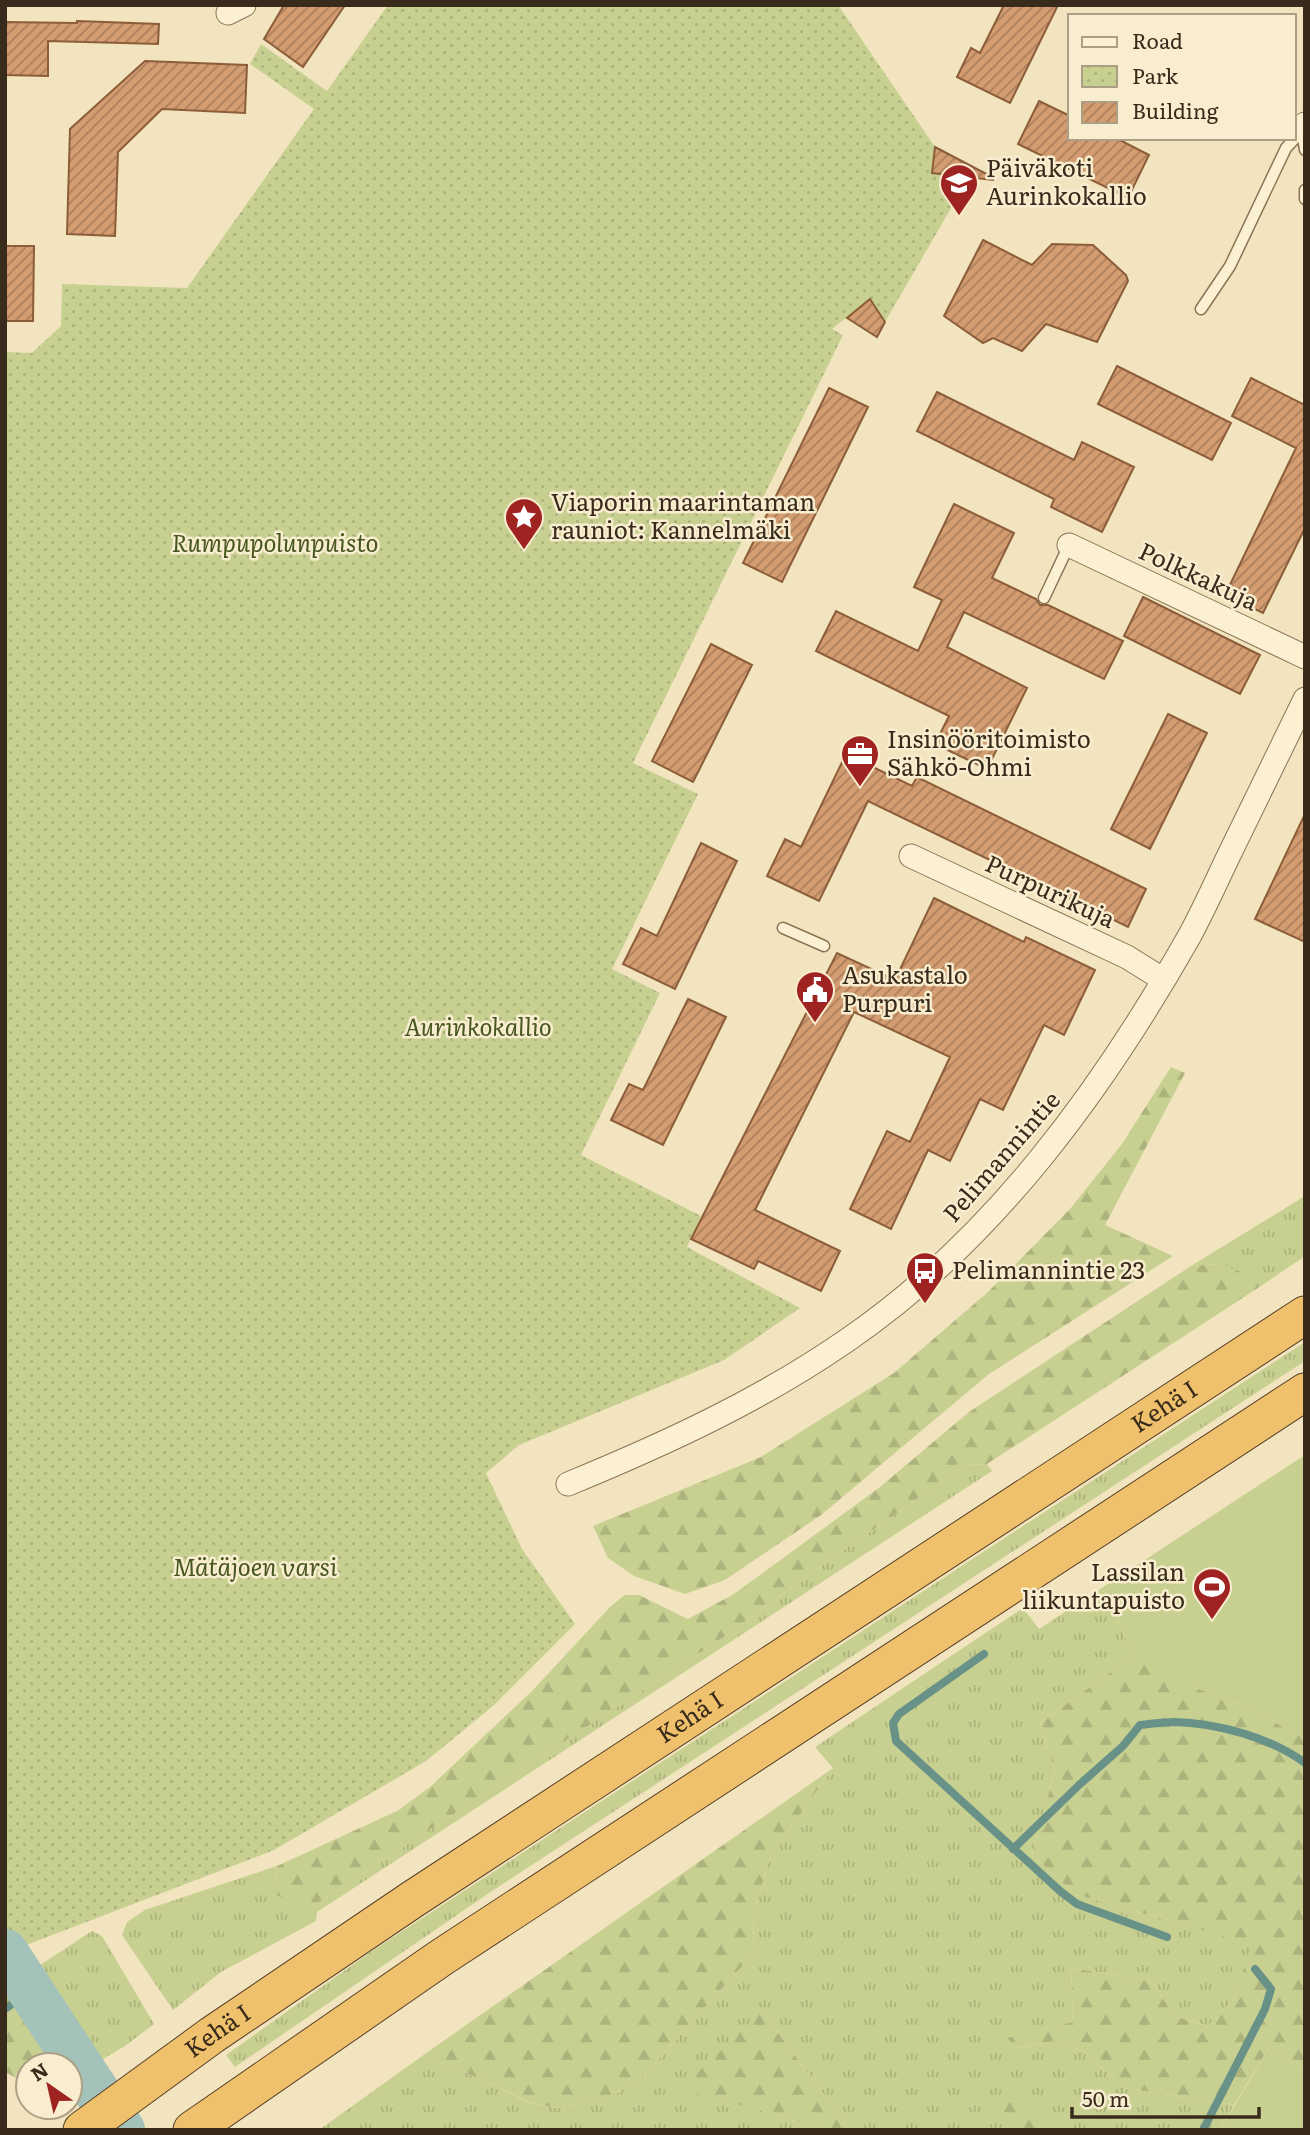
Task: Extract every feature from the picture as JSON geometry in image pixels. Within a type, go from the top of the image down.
[{"type":"highway","name":"Kehä I","points":[[82,2130],[212,2035],[630,1754],[1305,1315]]},
{"type":"highway","points":[[192,2130],[442,1957],[1305,1392]]},
{"type":"street","name":"Polkkakuja","points":[[1069,545],[1305,657]]},
{"type":"street","name":"Pelimannintie","points":[[568,1484],[703,1426],[772,1388],[848,1340],[922,1280],[1009,1195],[1057,1140],[1164,980],[1192,932],[1305,699]]},
{"type":"street","name":"Purpurikuja","points":[[911,856],[1127,957],[1164,980]]},
{"type":"lane","points":[[1201,309],[1230,266],[1286,148],[1294,140]]},
{"type":"lane","points":[[1305,190],[1305,199]]},
{"type":"lane","points":[[1044,598],[1069,545]]},
{"type":"lane","points":[[783,928],[824,946]]},
{"type":"green space","points":[[388,5],[838,5],[935,147],[932,173],[969,177],[885,322],[870,299],[832,329],[843,335],[633,763],[698,794],[612,969],[660,993],[581,1155],[701,1216],[687,1247],[800,1308],[724,1360],[519,1445],[486,1473],[522,1549],[575,1624],[493,1706],[426,1761],[274,1850],[21,1947],[5,1960],[5,352],[32,353],[61,326],[62,284],[187,288],[314,109],[250,64],[261,44],[327,91]]},
{"type":"green space","points":[[1171,1067],[1185,1073],[1105,1225],[1173,1256],[989,1374],[821,1515],[725,1580],[685,1594],[634,1576],[608,1558],[593,1526],[761,1457],[894,1373],[988,1292],[1070,1209],[1122,1144]]},
{"type":"green space","points":[[1305,1196],[1305,1256],[1258,1288],[1259,1283],[1221,1264],[1191,1266]]},
{"type":"green space","points":[[1221,1264],[1244,1273],[1259,1283],[1258,1288],[987,1464],[966,1465],[730,1633],[313,1906],[298,1907],[277,1895],[274,1884],[277,1866],[397,1811],[430,1787],[532,1691],[611,1606],[625,1595],[639,1595],[688,1619],[734,1594],[880,1487],[969,1412],[1191,1266]]},
{"type":"green space","points":[[1305,1342],[1305,1361],[492,1891],[235,2067],[226,2055],[372,1951]]},
{"type":"green space","name":"Lassilan liikuntapuisto","points":[[1305,1455],[1305,1739],[1248,1707],[1188,1685],[1175,1690],[1133,1656],[1105,1586]]},
{"type":"green space","points":[[987,1464],[992,1471],[317,1912],[316,1921],[221,1972],[173,2010],[122,1935],[127,1922],[145,1910],[277,1866],[274,1884],[313,1906],[730,1633],[966,1465]]},
{"type":"green space","points":[[1105,1586],[1133,1656],[1040,1723],[1055,1771],[1032,1855],[1075,1894],[1252,1944],[1235,1999],[1208,2026],[1174,2016],[1152,1981],[1071,1968],[1073,2022],[1008,2039],[1018,2048],[1054,2041],[1084,2051],[1124,2088],[1234,2105],[1220,2130],[850,2130],[762,2011],[694,2092],[830,2130],[319,2130],[422,2056],[481,2079],[530,2103],[556,2108],[599,2100],[619,2092],[644,2075],[754,1953],[753,1914],[771,1855],[833,1768],[815,1747],[1023,1608],[1039,1629]]},
{"type":"green space","points":[[1142,1630],[1188,1685],[1248,1707],[1305,1739],[1305,2072],[1270,2046],[1234,2105],[1124,2088],[1084,2051],[1054,2041],[1017,2048],[1007,2038],[1073,2022],[1071,1968],[1152,1981],[1174,2016],[1207,2026],[1235,1999],[1251,1944],[1075,1894],[1032,1855],[1055,1771],[1040,1723],[1133,1656]]},
{"type":"green space","points":[[833,1768],[771,1855],[753,1914],[754,1953],[644,2075],[619,2092],[599,2100],[556,2108],[531,2103],[481,2079],[422,2056]]},
{"type":"green space","points":[[92,1931],[102,1936],[154,2024],[93,2065],[28,1973]]},
{"type":"green space","points":[[5,1992],[49,2051],[14,2051],[14,2077],[5,2072]]},
{"type":"green space","points":[[762,2011],[850,2130],[830,2130],[693,2092],[696,2074]]},
{"type":"green space","points":[[1270,2046],[1305,2072],[1305,2130],[1220,2130]]},
{"type":"green space","points":[[1014,2097],[1050,2130],[1006,2130],[993,2109]]},
{"type":"building","points":[[284,5],[345,5],[303,67],[264,39]]},
{"type":"building","points":[[1004,5],[1058,5],[1010,103],[957,77],[971,48],[980,53]]},
{"type":"building","points":[[5,22],[159,24],[158,44],[48,41],[48,76],[5,75]]},
{"type":"building","points":[[145,61],[247,65],[245,113],[162,109],[118,152],[115,236],[67,234],[70,129]]},
{"type":"building","points":[[1039,101],[1068,115],[1068,140],[1120,140],[1149,155],[1128,198],[1018,144]]},
{"type":"building","points":[[935,147],[994,178],[993,180],[932,173]]},
{"type":"building","points":[[983,240],[1032,265],[1052,244],[1093,245],[1126,275],[1128,281],[1097,342],[1046,324],[1022,351],[993,338],[983,343],[944,316]]},
{"type":"building","points":[[5,246],[34,246],[33,321],[5,321]]},
{"type":"building","points":[[870,299],[885,322],[877,337],[847,318]]},
{"type":"building","points":[[1117,366],[1231,423],[1212,460],[1098,404]]},
{"type":"building","points":[[1251,378],[1305,405],[1305,528],[1263,613],[1225,595],[1296,448],[1232,416]]},
{"type":"building","points":[[829,388],[868,407],[782,582],[743,563]]},
{"type":"building","points":[[937,392],[1074,460],[1082,442],[1134,467],[1102,532],[1051,507],[1054,499],[917,431]]},
{"type":"building","points":[[954,504],[1014,533],[992,578],[1036,599],[1040,605],[1048,605],[1123,641],[1104,679],[964,612],[947,647],[1027,688],[987,769],[935,744],[949,716],[816,651],[836,611],[918,651],[942,600],[914,587]]},
{"type":"building","points":[[1143,597],[1260,655],[1240,694],[1124,636]]},
{"type":"building","points":[[711,644],[752,665],[693,782],[652,761]]},
{"type":"building","points":[[1168,714],[1207,733],[1150,849],[1111,829]]},
{"type":"building","points":[[846,754],[912,786],[917,777],[1146,889],[1128,927],[868,801],[819,901],[767,876],[785,839],[801,847]]},
{"type":"building","points":[[1305,814],[1305,942],[1255,919]]},
{"type":"building","points":[[701,843],[737,861],[675,989],[623,964],[641,928],[657,936]]},
{"type":"building","points":[[934,898],[1024,942],[1026,937],[1095,970],[1064,1035],[1044,1025],[1003,1110],[980,1099],[950,1161],[928,1150],[891,1229],[850,1209],[887,1131],[910,1142],[950,1057],[854,1012],[755,1210],[840,1251],[821,1291],[758,1261],[754,1269],[691,1239],[837,953],[895,980]]},
{"type":"building","points":[[688,999],[726,1017],[663,1145],[611,1120],[629,1084],[643,1090]]},
{"type":"waterway","points":[[984,1654],[899,1714],[893,1723],[896,1741],[1077,1904],[1167,1937]]},
{"type":"waterway","points":[[1013,1849],[1123,1746],[1140,1725],[1174,1722],[1225,1729],[1276,1746],[1305,1763]]},
{"type":"waterway","points":[[5,1952],[122,2130]]},
{"type":"waterway","points":[[1203,2130],[1265,2009],[1271,1989],[1255,1969]]},
{"type":"waterway","points":[[5,2009],[31,1991]]},
{"type":"place","name":"Päiväkoti Aurinkokallio","points":[[959,217]]},
{"type":"place","name":"Viaporin maarintaman rauniot: Kannelmäki","points":[[524,551]]},
{"type":"place","name":"Insinööritoimisto Sähkö-Ohmi","points":[[860,788]]},
{"type":"place","name":"Asukastalo Purpuri","points":[[815,1024]]},
{"type":"place","name":"Pelimannintie 23","points":[[925,1305]]},
{"type":"place","name":"Lassilan liikuntapuisto","points":[[1212,1621]]},
{"type":"park label","name":"Rumpupolunpuisto","points":[[275,544]]},
{"type":"park label","name":"Aurinkokallio","points":[[478,1028]]},
{"type":"park label","name":"Mätäjoen varsi","points":[[255,1568]]}]
